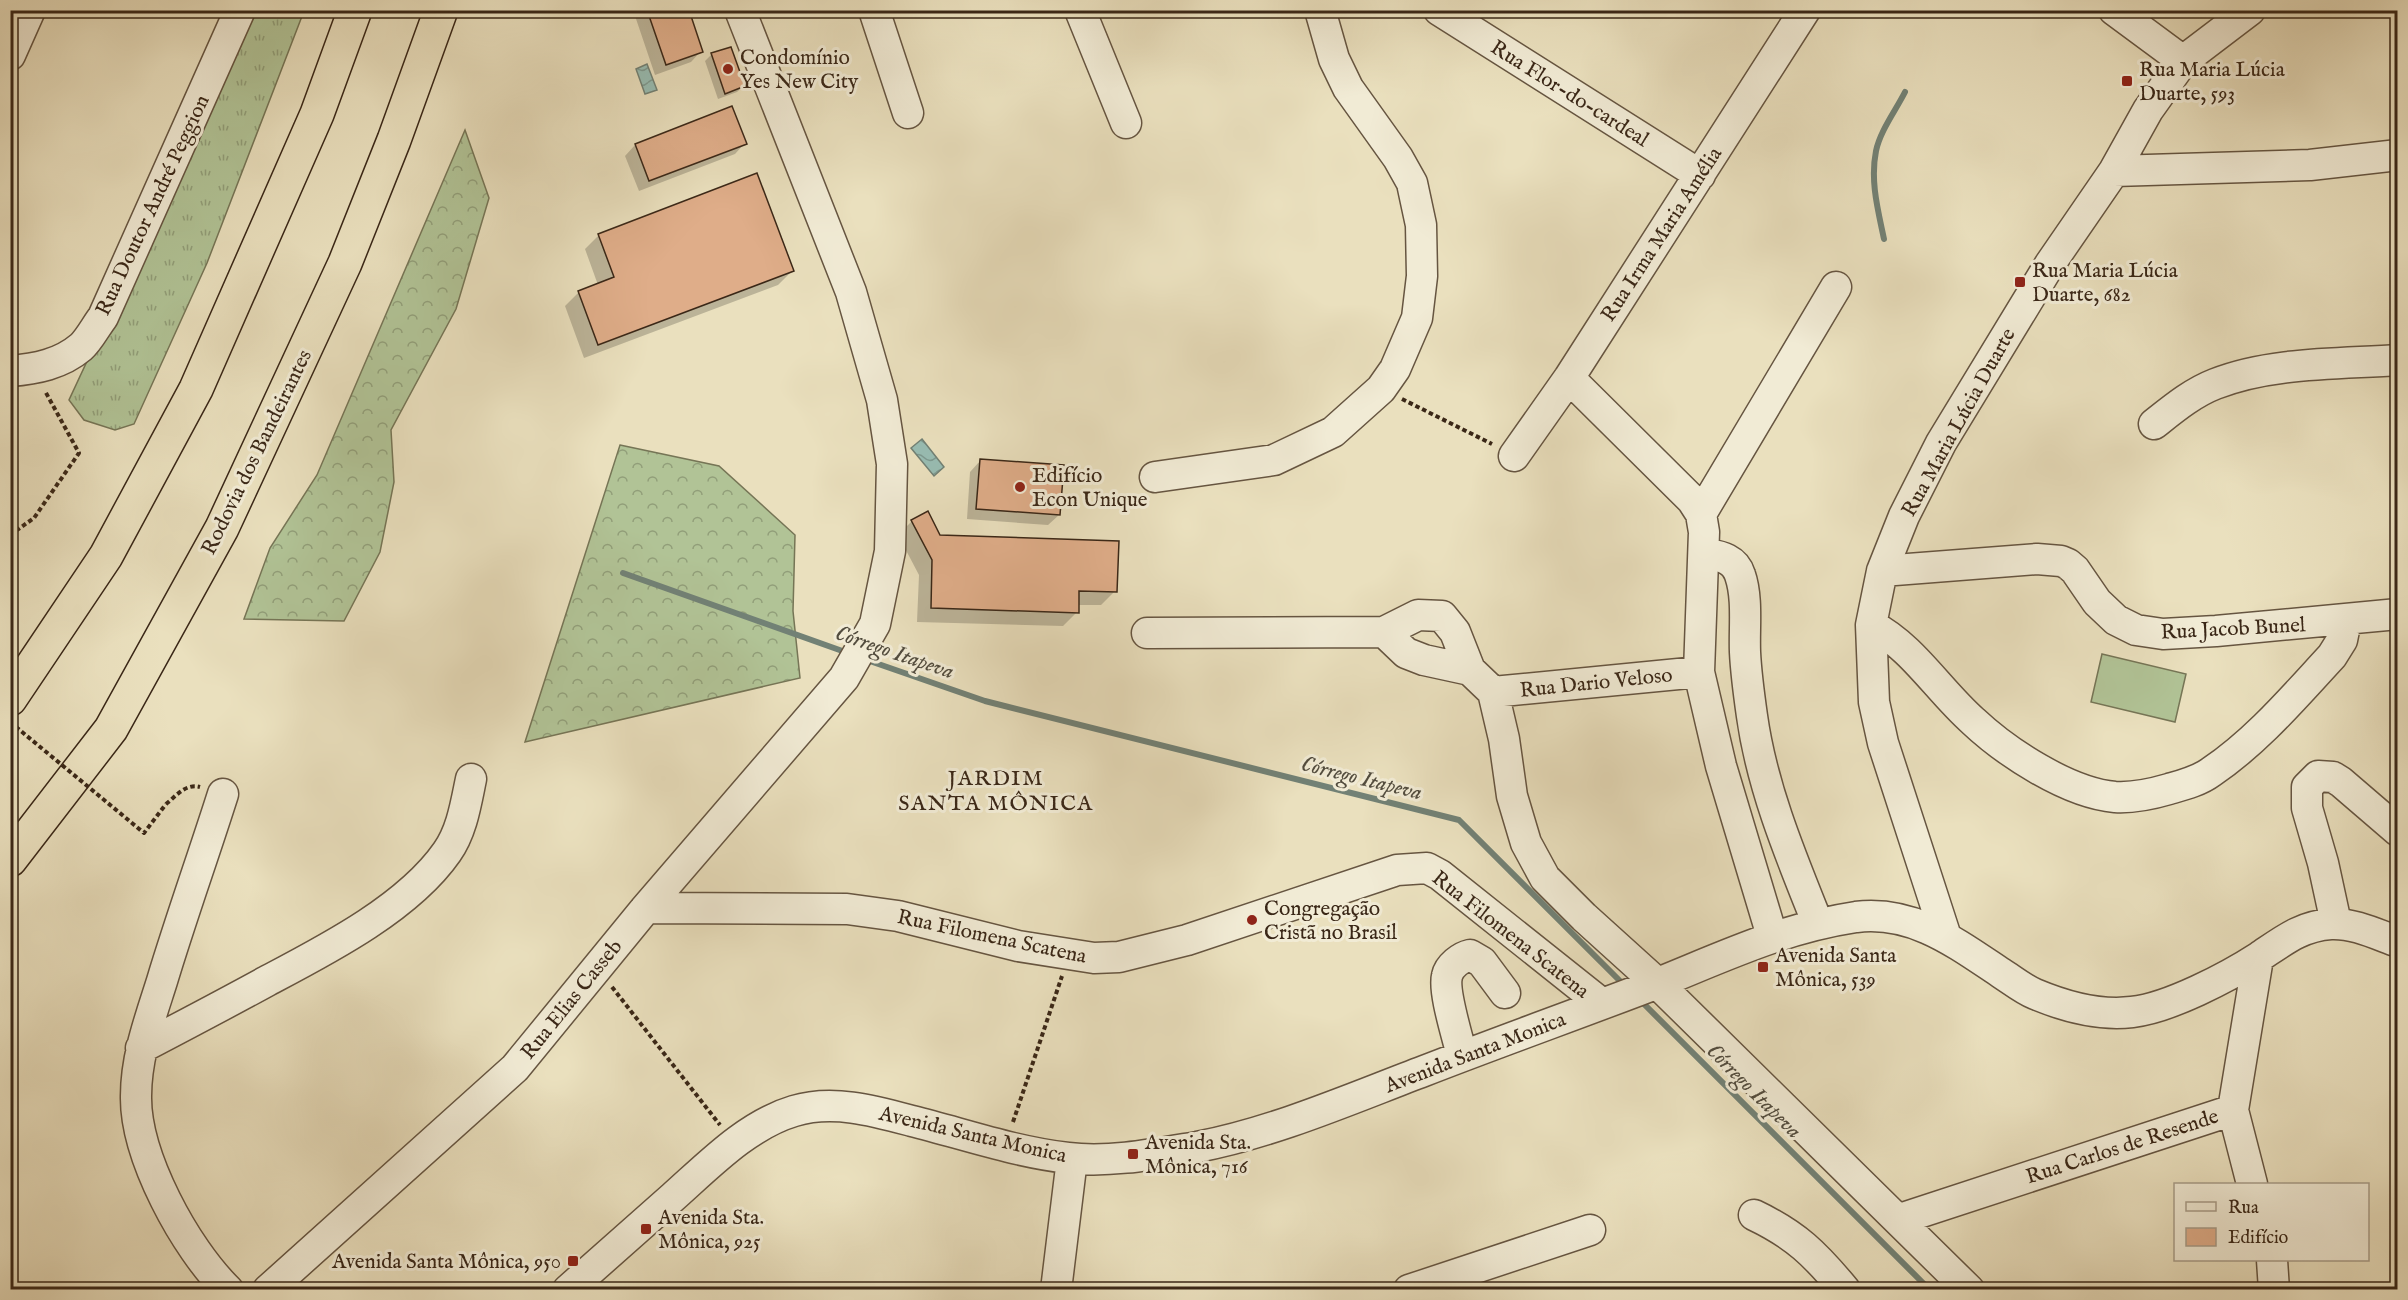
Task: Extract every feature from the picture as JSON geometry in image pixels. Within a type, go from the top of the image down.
[{"type":"highway","points":[[10,699],[105,556],[196,389],[317,114],[355,10]]},
{"type":"highway","name":"Rodovia dos Bandeirantes","points":[[10,860],[111,729],[222,528],[345,263],[394,140],[441,10]]},
{"type":"street","points":[[10,56],[30,10]]},
{"type":"street","name":"Rua Doutor André Peggion","points":[[22,370],[56,363],[81,347],[103,317],[240,10]]},
{"type":"street","name":"Rua Elias Casseb","points":[[268,1290],[515,1068],[646,908],[852,664],[875,624],[890,551],[892,464],[882,400],[851,292],[740,10]]},
{"type":"street","points":[[874,10],[908,113]]},
{"type":"street","points":[[1080,10],[1126,123]]},
{"type":"street","points":[[1155,477],[1274,460],[1333,432],[1381,389],[1395,369],[1418,318],[1422,276],[1421,225],[1412,183],[1392,149],[1348,88],[1334,59],[1320,10]]},
{"type":"street","name":"Rua Flor-do-cardeal","points":[[1439,10],[1700,175]]},
{"type":"street","name":"Rua Irma Maria Amélia","points":[[1514,456],[1569,378],[1804,10]]},
{"type":"street","points":[[2114,10],[2183,61]]},
{"type":"street","name":"Rua Maria Lúcia Duarte","points":[[1946,937],[1883,743],[1874,702],[1871,625],[1882,571],[1904,516],[1941,443],[2050,264],[2114,171],[2148,110],[2183,61],[2250,10]]},
{"type":"street","points":[[2114,171],[2310,165],[2397,155]]},
{"type":"street","points":[[1701,514],[1836,288]]},
{"type":"street","points":[[2154,424],[2196,393],[2215,383],[2257,372],[2397,360]]},
{"type":"street","points":[[1569,378],[1692,500],[1701,514],[1704,553],[1699,672],[1721,766],[1772,936]]},
{"type":"street","points":[[1704,553],[1723,556],[1734,564],[1740,575],[1744,598],[1745,656],[1753,718],[1763,767],[1782,835],[1818,924]]},
{"type":"street","name":"Rua Jacob Bunel","points":[[1882,571],[2037,559],[2061,561],[2075,570],[2097,602],[2116,620],[2136,630],[2172,634],[2346,620],[2394,619]]},
{"type":"street","points":[[1147,633],[1384,632],[1418,615],[1429,613],[1442,616],[1455,632],[1470,670],[1493,692],[1504,739],[1512,796],[1526,843],[1545,878],[1651,985],[1900,1219],[1969,1290]]},
{"type":"street","points":[[1871,625],[1886,632],[1903,647],[1958,708],[1995,742],[2043,771],[2084,789],[2115,797],[2143,795],[2185,785],[2209,774],[2245,747],[2332,656],[2342,639],[2346,620]]},
{"type":"street","points":[[1384,632],[1406,653],[1424,660],[1470,670]]},
{"type":"street","name":"Rua Dario Veloso","points":[[1493,692],[1699,672]]},
{"type":"street","points":[[2336,923],[2323,863],[2307,808],[2307,787],[2318,776],[2333,777],[2397,831]]},
{"type":"street","points":[[141,1048],[329,948],[395,904],[432,872],[449,850],[460,825],[471,779]]},
{"type":"street","points":[[223,794],[141,1048],[135,1099],[140,1128],[154,1174],[185,1237],[212,1275],[228,1290]]},
{"type":"street","name":"Rua Filomena Scatena","points":[[646,908],[847,909],[897,916],[1018,946],[1094,958],[1119,957],[1187,940],[1397,870],[1427,868],[1440,875],[1610,1001]]},
{"type":"street","name":"Avenida Santa Monica","points":[[568,1290],[735,1144],[768,1122],[797,1110],[825,1106],[861,1108],[1005,1146],[1072,1159],[1141,1156],[1204,1145],[1299,1119],[1610,1001],[1772,936],[1818,924],[1861,917],[1890,916],[1913,921],[1946,937],[2032,993],[2087,1011],[2112,1014],[2140,1011],[2179,999],[2258,958],[2287,936],[2310,927],[2336,923],[2364,929],[2397,942]]},
{"type":"street","points":[[1462,1056],[1446,986],[1449,970],[1464,957],[1470,955],[1482,962],[1505,993]]},
{"type":"street","name":"Rua Carlos de Resende","points":[[1900,1219],[2233,1110],[2258,958]]},
{"type":"street","points":[[2233,1110],[2251,1183]]},
{"type":"street","points":[[1056,1290],[1072,1159]]},
{"type":"street","points":[[1754,1215],[1798,1240],[1818,1258],[1845,1290]]},
{"type":"street","points":[[1409,1290],[1590,1230]]},
{"type":"street","points":[[2272,1261],[2274,1290]]},
{"type":"path","points":[[10,535],[34,518],[79,453],[22,370]]},
{"type":"path","points":[[1381,389],[1514,456]]},
{"type":"path","points":[[10,722],[144,833],[166,804],[185,788],[195,786],[223,794]]},
{"type":"path","points":[[1005,1146],[1069,955]]},
{"type":"path","points":[[597,968],[735,1144]]},
{"type":"green space","points":[[250,11],[304,11],[207,263],[134,424],[115,430],[84,420],[69,400]]},
{"type":"green space","points":[[465,130],[489,198],[456,309],[391,430],[394,482],[380,552],[344,621],[244,619],[270,548],[317,475]]},
{"type":"green space","points":[[620,445],[719,466],[795,535],[793,611],[800,678],[525,742]]},
{"type":"green space","points":[[2102,654],[2186,674],[2175,722],[2091,702]]},
{"type":"water","points":[[647,64],[657,90],[645,94],[636,69]]},
{"type":"water","points":[[922,439],[944,467],[934,476],[911,448]]},
{"type":"building","points":[[647,10],[689,10],[703,52],[666,65]]},
{"type":"building","name":"Condomínio Yes New City","points":[[731,47],[745,86],[725,94],[711,53]]},
{"type":"building","points":[[732,106],[747,144],[649,181],[635,144]]},
{"type":"building","points":[[757,173],[794,271],[598,345],[578,291],[614,277],[598,234]]},
{"type":"building","name":"Edifício Econ Unique","points":[[980,459],[1064,465],[1060,515],[976,509]]},
{"type":"building","points":[[928,511],[940,535],[1119,541],[1117,592],[1079,591],[1079,613],[931,608],[932,560],[911,520]]},
{"type":"waterway","points":[[1884,239],[1876,195],[1874,162],[1881,136],[1905,92]]},
{"type":"waterway","name":"Córrego Itapeva","points":[[623,573],[848,653]]},
{"type":"waterway","name":"Córrego Itapeva","points":[[864,659],[985,701],[1459,820],[1626,987]]},
{"type":"waterway","name":"Córrego Itapeva","points":[[1640,1000],[1930,1290]]},
{"type":"place","name":"Condomínio Yes New City","points":[[728,69]]},
{"type":"place","name":"Rua Maria Lúcia Duarte, 593","points":[[2127,81]]},
{"type":"place","name":"Rua Maria Lúcia Duarte, 682","points":[[2020,282]]},
{"type":"place","name":"Edifício Econ Unique","points":[[1020,487]]},
{"type":"place","name":"Congregação Cristã no Brasil","points":[[1252,920]]},
{"type":"place","name":"Avenida Santa Mônica, 539","points":[[1763,967]]},
{"type":"place","name":"Avenida Sta. Mônica, 716","points":[[1133,1154]]},
{"type":"place","name":"Avenida Sta. Mônica, 925","points":[[646,1229]]},
{"type":"place","name":"Avenida Santa Mônica, 950","points":[[573,1261]]},
{"type":"district","name":"JARDIM SANTA MÔNICA","points":[[996,790]]}]
